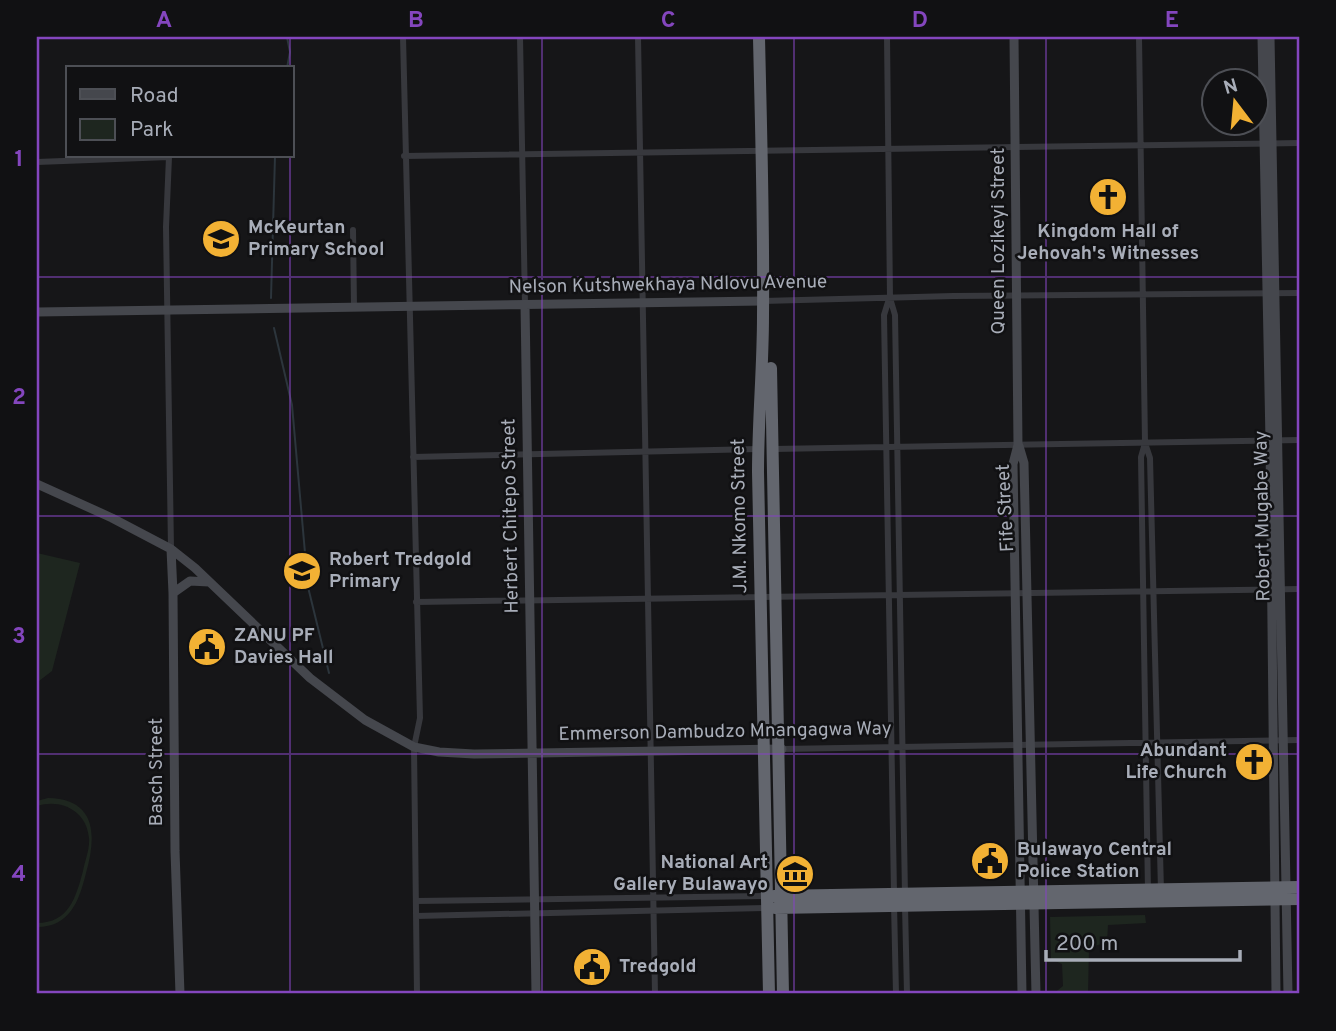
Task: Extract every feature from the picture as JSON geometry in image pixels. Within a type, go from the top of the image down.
[{"type":"highway","name":"J.M. Nkomo Street","points":[[759,37],[764,150]]},
{"type":"highway","name":"J.M. Nkomo Street","points":[[765,37],[766,301],[780,749],[783,994]]},
{"type":"highway","name":"J.M. Nkomo Street","points":[[766,301],[758,449],[769,994]]},
{"type":"highway","points":[[767,902],[1287,893]]},
{"type":"street","points":[[402,37],[420,718],[414,747],[417,994]]},
{"type":"street","name":"Herbert Chitepo Street","points":[[520,37],[537,994]]},
{"type":"street","points":[[638,37],[655,994]]},
{"type":"street","points":[[887,37],[890,298],[895,315],[903,747],[896,994]]},
{"type":"street","name":"Queen Lozikeyi Street","points":[[1014,37],[1018,445]]},
{"type":"street","points":[[1139,37],[1145,443],[1141,457],[1148,894]]},
{"type":"street","name":"Robert Mugabe Way","points":[[1262,37],[1269,144]]},
{"type":"street","name":"Robert Mugabe Way","points":[[1270,37],[1269,144],[1279,740],[1287,893],[1288,994]]},
{"type":"street","points":[[404,156],[1299,143]]},
{"type":"street","points":[[37,162],[143,158]]},
{"type":"street","points":[[37,485],[171,549],[166,309],[169,158]]},
{"type":"street","points":[[353,230],[354,307]]},
{"type":"street","name":"Nelson Kutshwekhaya Ndlovu Avenue","points":[[37,312],[1299,293]]},
{"type":"street","points":[[890,298],[884,315],[892,747],[907,994]]},
{"type":"street","points":[[413,457],[1299,440]]},
{"type":"street","points":[[1145,443],[1150,458],[1161,894]]},
{"type":"street","name":"Fife Street","points":[[1018,445],[1013,464],[1019,744],[1027,897],[1036,994]]},
{"type":"street","name":"Fife Street","points":[[1018,445],[1024,463],[1031,744],[1022,994]]},
{"type":"street","name":"Emmerson Dambudzo Mnangagwa Way","points":[[171,549],[211,582],[310,678],[365,720],[414,747],[439,752],[533,753],[1299,740]]},
{"type":"street","name":"Basch Street","points":[[171,549],[174,851],[180,994]]},
{"type":"street","points":[[173,593],[190,581],[211,582]]},
{"type":"street","points":[[416,602],[1299,589]]},
{"type":"street","name":"Robert Mugabe Way","points":[[1276,994],[1287,893]]},
{"type":"street","points":[[416,901],[653,898],[767,902]]},
{"type":"street","points":[[416,916],[653,912],[767,902]]},
{"type":"green space","points":[[37,553],[80,563],[52,671],[39,681],[37,680]]},
{"type":"green space","points":[[48,798],[64,800],[85,813],[92,834],[91,847],[83,883],[71,910],[58,922],[37,927],[37,923],[57,919],[69,907],[77,890],[89,846],[87,829],[78,814],[63,805],[37,806],[37,801]]},
{"type":"green space","points":[[1145,915],[1146,923],[1108,925],[1107,942],[1089,948],[1088,994],[1053,994],[1063,986],[1062,964],[1051,959],[1050,917]]},
{"type":"waterway","points":[[287,37],[290,52],[287,66]]},
{"type":"waterway","points":[[271,298],[275,158]]},
{"type":"waterway","points":[[274,328],[292,405],[308,587],[329,673]]},
{"type":"place","name":"Kingdom Hall of Jehovah's Witnesses","points":[[1108,197]]},
{"type":"place","name":"McKeurtan Primary School","points":[[221,239]]},
{"type":"place","name":"Robert Tredgold Primary","points":[[302,571]]},
{"type":"place","name":"ZANU PF Davies Hall","points":[[207,647]]},
{"type":"place","name":"Abundant Life Church","points":[[1254,762]]},
{"type":"place","name":"Bulawayo Central Police Station","points":[[990,861]]},
{"type":"place","name":"National Art Gallery Bulawayo","points":[[795,874]]},
{"type":"place","name":"Tredgold","points":[[592,967]]}]
